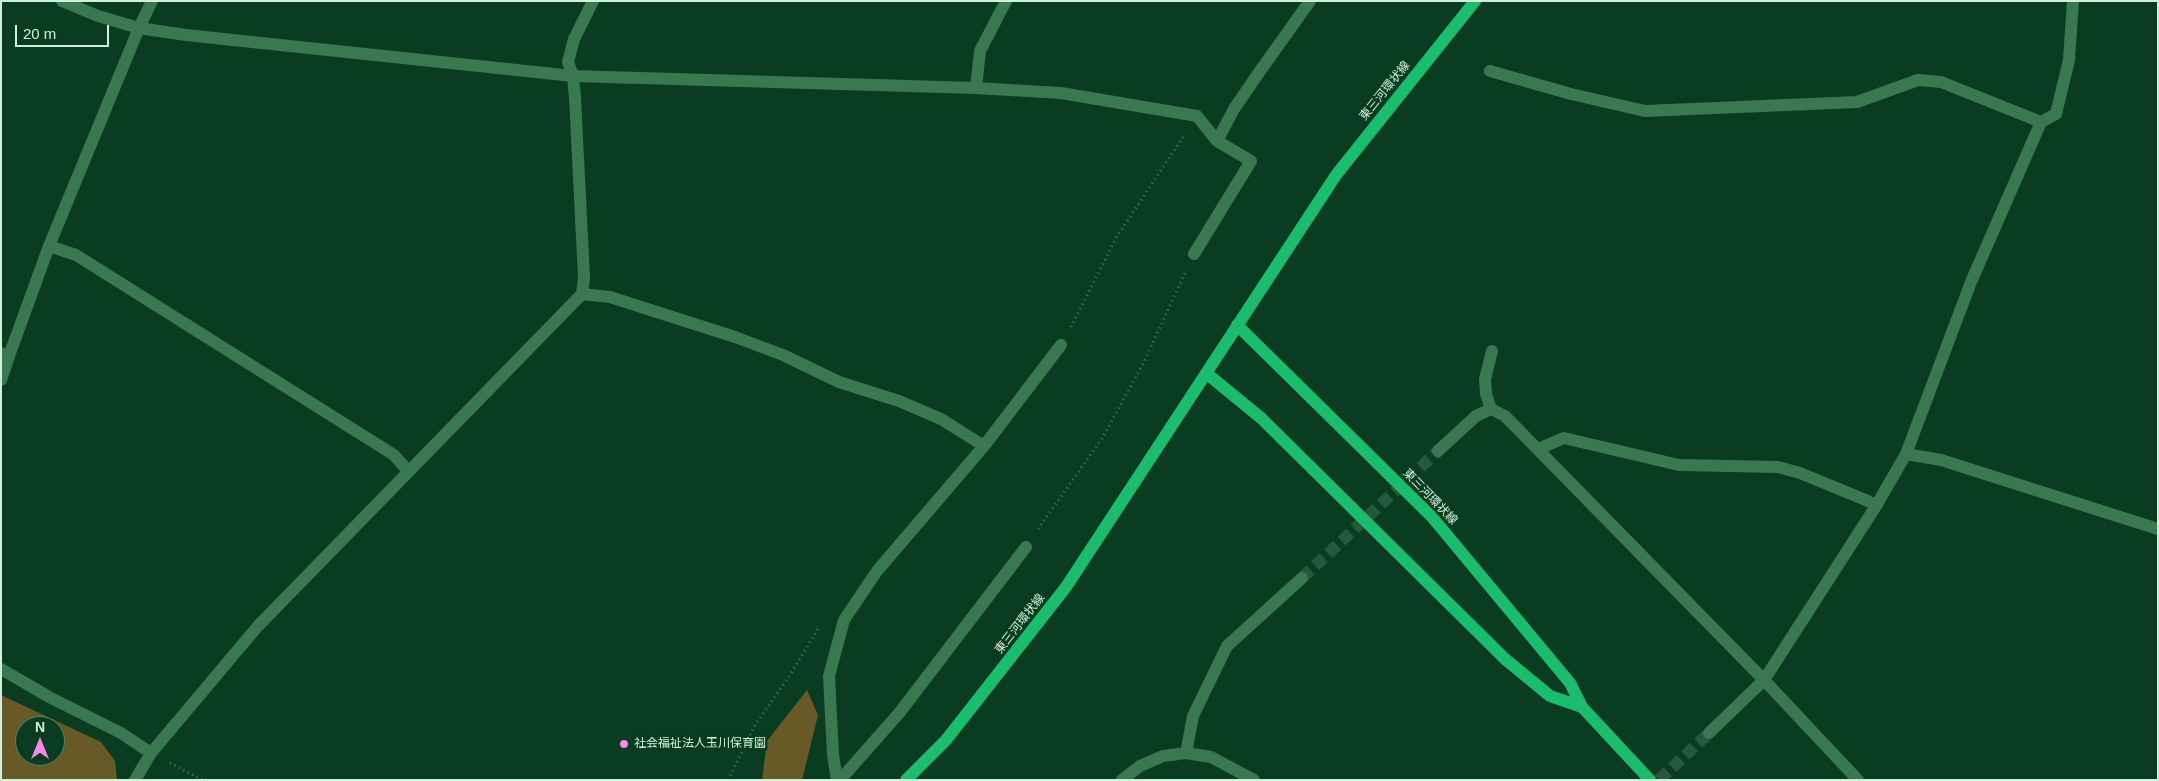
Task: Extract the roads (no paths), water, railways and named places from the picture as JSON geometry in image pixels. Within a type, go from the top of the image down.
[{"type":"main road","name":"東三河環状線","points":[[906,780],[946,740],[1066,587],[1336,175],[1475,1]]},
{"type":"main road","name":"東三河環状線","points":[[1237,325],[1432,517],[1570,683],[1582,707],[1650,780]]},
{"type":"main road","name":"東三河環状線","points":[[1206,373],[1261,418],[1505,659],[1550,696],[1582,707]]},
{"type":"street","points":[[62,1],[98,16],[139,28],[196,36],[573,76],[976,88],[1061,93],[1192,114],[1197,116],[1217,140],[1251,161],[1194,254]]},
{"type":"street","points":[[1,380],[5,355],[139,28],[152,1]]},
{"type":"street","points":[[135,780],[151,753],[258,626],[582,294],[584,277],[573,76],[568,62],[572,47],[592,1]]},
{"type":"street","points":[[976,88],[980,51],[1006,1]]},
{"type":"street","points":[[1217,140],[1260,71],[1310,1]]},
{"type":"street","points":[[1708,733],[1764,680],[1876,506],[1906,454],[1970,282],[2041,122],[2056,114],[2069,60],[2073,1]]},
{"type":"street","points":[[1490,71],[1571,94],[1645,111],[1857,102],[1918,80],[1941,82],[2041,122]]},
{"type":"street","points":[[49,246],[76,255],[394,454],[408,471]]},
{"type":"street","points":[[582,294],[610,297],[735,337],[783,355],[838,382],[899,401],[942,419],[984,446]]},
{"type":"street","points":[[838,780],[832,755],[829,676],[844,620],[877,571],[984,446],[1061,345]]},
{"type":"street","points":[[1492,351],[1485,379],[1486,394],[1491,409],[1505,416],[1538,449],[1764,680],[1858,780]]},
{"type":"street","points":[[1438,451],[1476,416],[1491,409]]},
{"type":"street","points":[[1538,449],[1564,438],[1679,465],[1778,467],[1800,473],[1876,506]]},
{"type":"street","points":[[1906,454],[1940,460],[2158,529]]},
{"type":"street","points":[[838,780],[900,712],[1026,547]]},
{"type":"street","points":[[1186,753],[1193,716],[1227,646],[1302,578]]},
{"type":"street","points":[[1,669],[49,697],[121,733],[151,753]]},
{"type":"street","points":[[1122,780],[1140,766],[1163,756],[1186,753],[1211,757],[1254,780]]},
{"type":"tunnel","points":[[1302,578],[1438,451]]},
{"type":"tunnel","points":[[1659,780],[1709,733]]},
{"type":"place","name":"社会福祉法人玉川保育園","points":[[624,744]]}]
